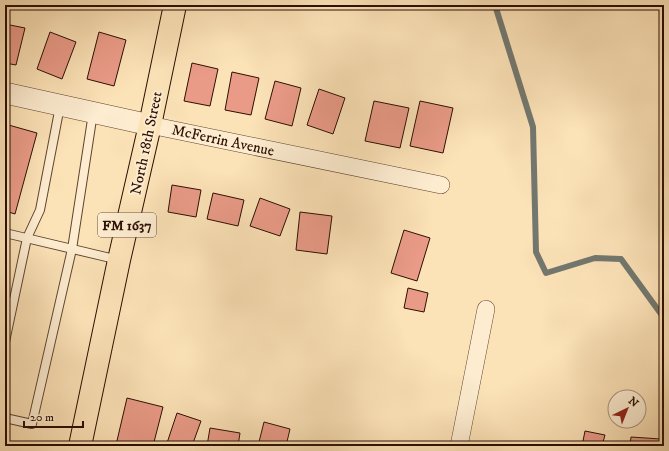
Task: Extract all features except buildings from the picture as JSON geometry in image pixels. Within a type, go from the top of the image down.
[{"type":"main road","name":"North 18th Street","points":[[80,446],[175,5]]},
{"type":"street","name":"McFerrin Avenue","points":[[5,93],[93,113],[441,185]]},
{"type":"street","points":[[459,446],[486,309]]},
{"type":"lane","points":[[5,342],[28,238],[40,210],[60,105]]},
{"type":"lane","points":[[5,418],[32,424],[72,249],[93,113]]},
{"type":"lane","points":[[5,233],[119,260]]},
{"type":"waterway","points":[[495,5],[533,127],[536,252],[546,273],[595,258],[621,259],[664,318]]}]
